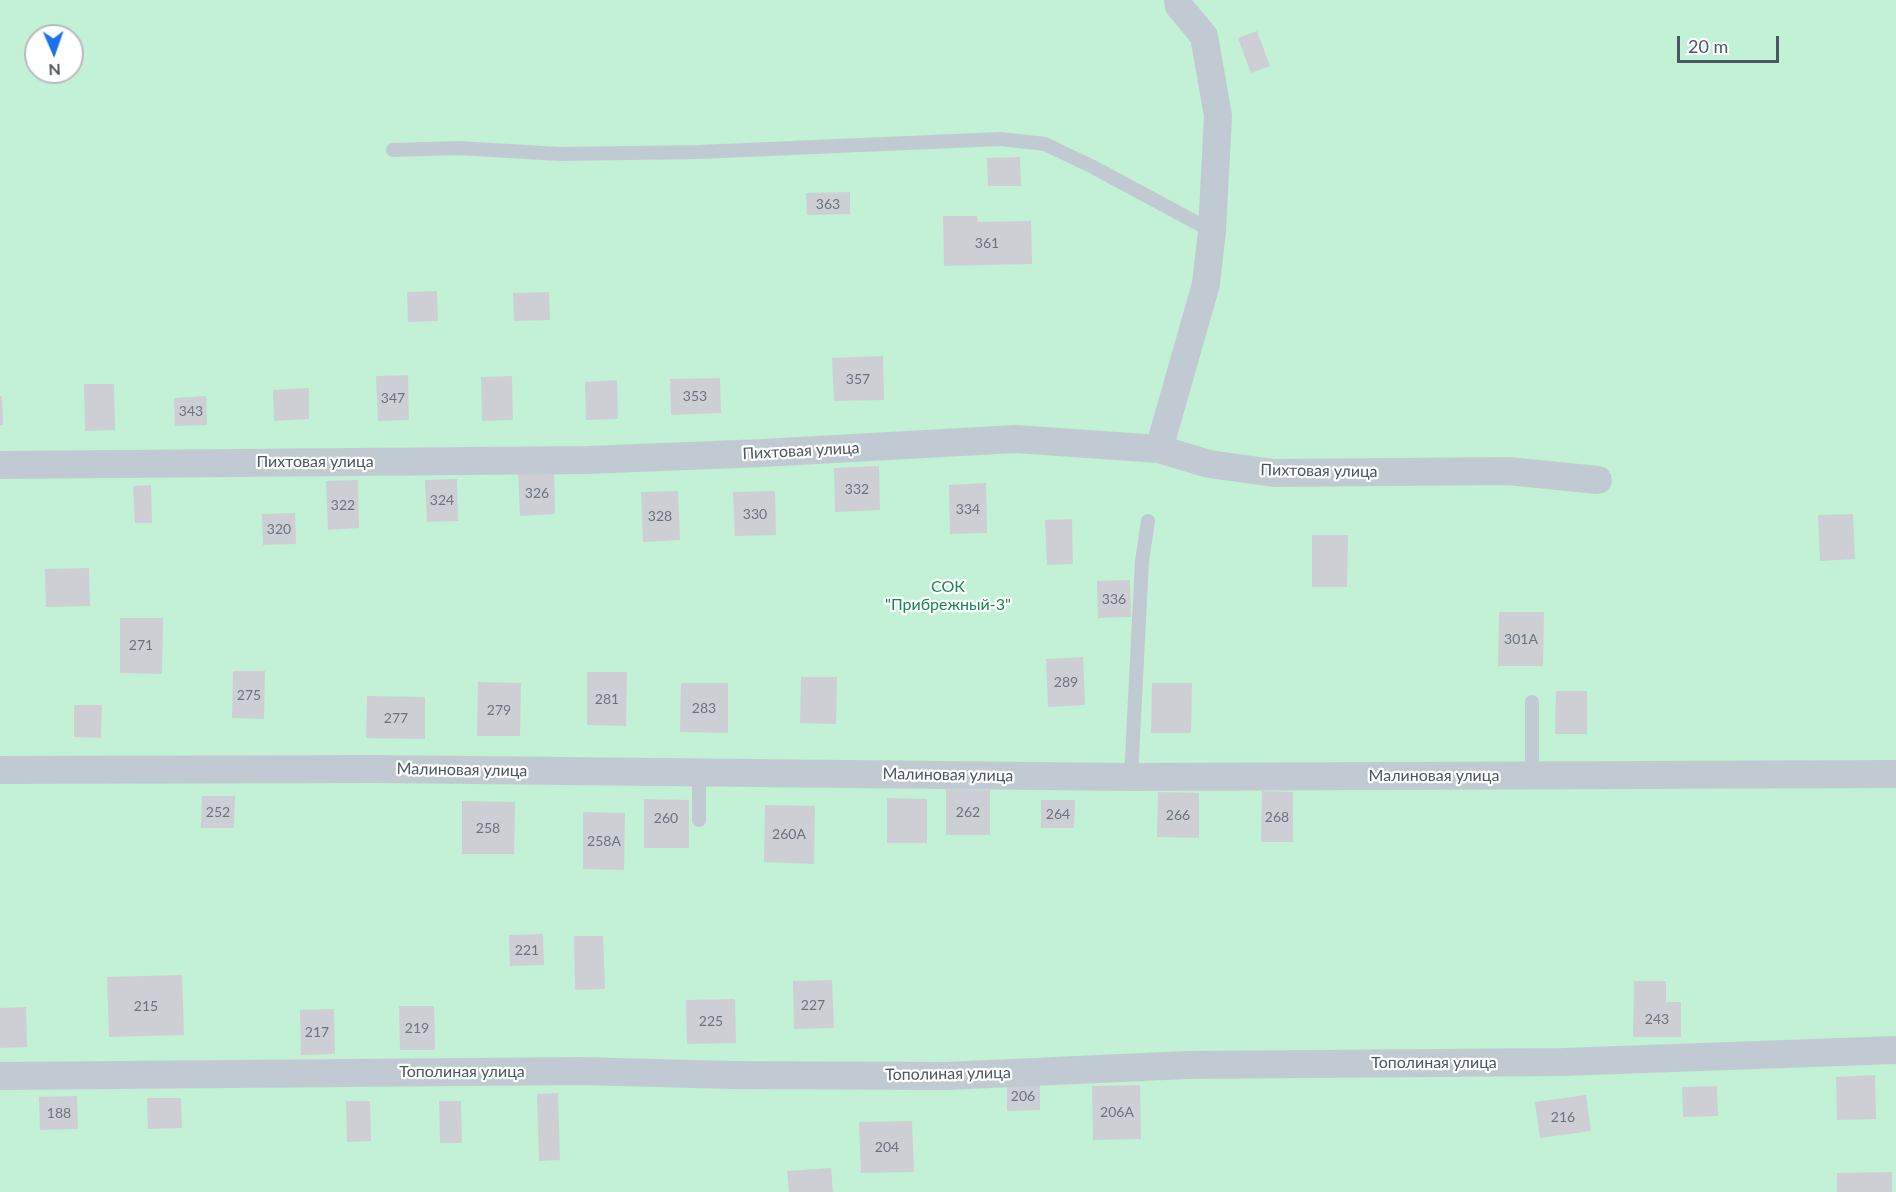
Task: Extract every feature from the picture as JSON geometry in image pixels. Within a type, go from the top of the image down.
[{"type":"street","points":[[1159,449],[1206,284],[1212,231],[1218,116],[1204,36],[1179,3]]},
{"type":"street","name":"Пихтовая улица","points":[[0,465],[599,459],[763,453],[1016,439],[1159,449],[1209,464],[1274,473],[1508,471],[1598,480]]},
{"type":"street","name":"Малиновая улица","points":[[0,770],[376,769],[1131,777],[1896,774]]},
{"type":"street","name":"Тополиная улица","points":[[0,1076],[580,1071],[731,1075],[946,1076],[1187,1065],[1563,1062],[1896,1050]]},
{"type":"lane","points":[[393,150],[458,148],[560,154],[699,152],[1000,139],[1045,144],[1212,231]]},
{"type":"lane","points":[[1131,777],[1142,561],[1148,521]]},
{"type":"lane","points":[[1532,702],[1532,776]]},
{"type":"lane","points":[[699,773],[699,820]]},
{"type":"green space","name":"СОК \"Прибрежный-3\"","points":[[0,0],[1896,0],[1896,1192],[0,1192]]},
{"type":"building","points":[[1257,31],[1270,66],[1251,73],[1238,38]]},
{"type":"building","points":[[1020,157],[1021,186],[988,186],[987,158]]},
{"type":"building","points":[[850,192],[850,214],[807,215],[806,193]]},
{"type":"building","points":[[943,216],[977,216],[978,222],[1031,221],[1032,264],[944,266]]},
{"type":"building","points":[[437,291],[438,321],[408,322],[407,292]]},
{"type":"building","points":[[549,292],[550,320],[514,321],[513,293]]},
{"type":"building","points":[[883,356],[884,400],[834,401],[832,358]]},
{"type":"building","points":[[408,375],[409,420],[378,421],[376,376]]},
{"type":"building","points":[[512,376],[513,420],[482,421],[481,377]]},
{"type":"building","points":[[720,378],[721,413],[671,415],[670,379]]},
{"type":"building","points":[[617,380],[618,419],[586,420],[585,382]]},
{"type":"building","points":[[84,384],[114,384],[115,430],[85,431]]},
{"type":"building","points":[[309,388],[309,419],[274,421],[273,390]]},
{"type":"building","points":[[0,396],[2,396],[3,425],[0,425]]},
{"type":"building","points":[[206,396],[207,425],[175,426],[174,398]]},
{"type":"building","points":[[879,466],[880,510],[835,512],[834,468]]},
{"type":"building","points":[[554,470],[555,514],[520,516],[518,472]]},
{"type":"building","points":[[457,479],[458,521],[427,522],[425,480]]},
{"type":"building","points":[[358,480],[359,528],[328,530],[326,481]]},
{"type":"building","points":[[986,483],[987,533],[950,534],[949,485]]},
{"type":"building","points":[[151,485],[152,523],[135,523],[133,486]]},
{"type":"building","points":[[678,491],[680,540],[643,542],[641,492]]},
{"type":"building","points":[[775,491],[776,535],[735,536],[733,492]]},
{"type":"building","points":[[295,513],[296,544],[263,545],[262,514]]},
{"type":"building","points":[[1853,514],[1855,559],[1820,561],[1818,515]]},
{"type":"building","points":[[1072,519],[1073,564],[1047,565],[1045,520]]},
{"type":"building","points":[[1312,535],[1348,535],[1347,587],[1312,587]]},
{"type":"building","points":[[89,568],[90,606],[46,607],[45,569]]},
{"type":"building","points":[[1130,580],[1131,617],[1098,618],[1097,581]]},
{"type":"building","points":[[1499,612],[1544,612],[1543,666],[1498,666]]},
{"type":"building","points":[[120,618],[163,618],[162,674],[120,673]]},
{"type":"building","points":[[1083,657],[1085,705],[1048,707],[1046,659]]},
{"type":"building","points":[[233,671],[265,671],[264,719],[232,718]]},
{"type":"building","points":[[587,672],[627,672],[626,726],[587,725]]},
{"type":"building","points":[[801,677],[837,677],[836,724],[800,723]]},
{"type":"building","points":[[478,682],[521,683],[520,736],[477,736]]},
{"type":"building","points":[[681,683],[728,683],[728,733],[680,732]]},
{"type":"building","points":[[1152,683],[1192,683],[1191,733],[1151,733]]},
{"type":"building","points":[[1556,691],[1587,691],[1587,734],[1555,734]]},
{"type":"building","points":[[367,696],[425,697],[425,739],[366,738]]},
{"type":"building","points":[[74,705],[102,705],[101,738],[74,737]]},
{"type":"building","points":[[946,789],[990,790],[990,835],[946,835]]},
{"type":"building","points":[[1262,791],[1293,792],[1293,842],[1261,842]]},
{"type":"building","points":[[1158,792],[1199,793],[1199,838],[1157,837]]},
{"type":"building","points":[[202,796],[235,796],[234,828],[201,828]]},
{"type":"building","points":[[887,798],[927,799],[927,843],[887,843]]},
{"type":"building","points":[[644,799],[689,800],[689,848],[644,848]]},
{"type":"building","points":[[1041,800],[1075,800],[1074,828],[1041,828]]},
{"type":"building","points":[[462,801],[515,802],[514,854],[462,854]]},
{"type":"building","points":[[765,805],[815,806],[814,864],[764,862]]},
{"type":"building","points":[[583,812],[625,813],[624,870],[583,869]]},
{"type":"building","points":[[543,934],[544,965],[510,966],[509,935]]},
{"type":"building","points":[[574,936],[603,936],[605,989],[575,990]]},
{"type":"building","points":[[182,975],[184,1035],[109,1037],[107,977]]},
{"type":"building","points":[[832,980],[834,1028],[794,1029],[793,981]]},
{"type":"building","points":[[1634,981],[1666,981],[1666,1002],[1681,1002],[1681,1037],[1633,1037]]},
{"type":"building","points":[[735,999],[736,1043],[687,1044],[686,1000]]},
{"type":"building","points":[[399,1006],[434,1006],[435,1050],[400,1050]]},
{"type":"building","points":[[26,1007],[27,1047],[0,1048],[0,1008]]},
{"type":"building","points":[[334,1009],[335,1054],[301,1055],[300,1010]]},
{"type":"building","points":[[1875,1075],[1876,1119],[1837,1120],[1836,1077]]},
{"type":"building","points":[[1007,1081],[1040,1081],[1040,1110],[1007,1111]]},
{"type":"building","points":[[1140,1085],[1141,1139],[1093,1140],[1092,1086]]},
{"type":"building","points":[[1717,1086],[1718,1116],[1683,1117],[1682,1087]]},
{"type":"building","points":[[558,1093],[560,1160],[539,1161],[537,1094]]},
{"type":"building","points":[[1586,1095],[1591,1131],[1540,1138],[1535,1102]]},
{"type":"building","points":[[77,1096],[78,1129],[40,1130],[39,1097]]},
{"type":"building","points":[[147,1098],[181,1098],[182,1128],[148,1129]]},
{"type":"building","points":[[346,1101],[370,1101],[371,1141],[347,1142]]},
{"type":"building","points":[[439,1101],[461,1101],[462,1143],[440,1143]]},
{"type":"building","points":[[912,1121],[914,1172],[861,1173],[859,1122]]},
{"type":"building","points":[[831,1168],[833,1192],[789,1192],[787,1171]]},
{"type":"building","points":[[1892,1172],[1892,1192],[1837,1192],[1837,1173]]}]
